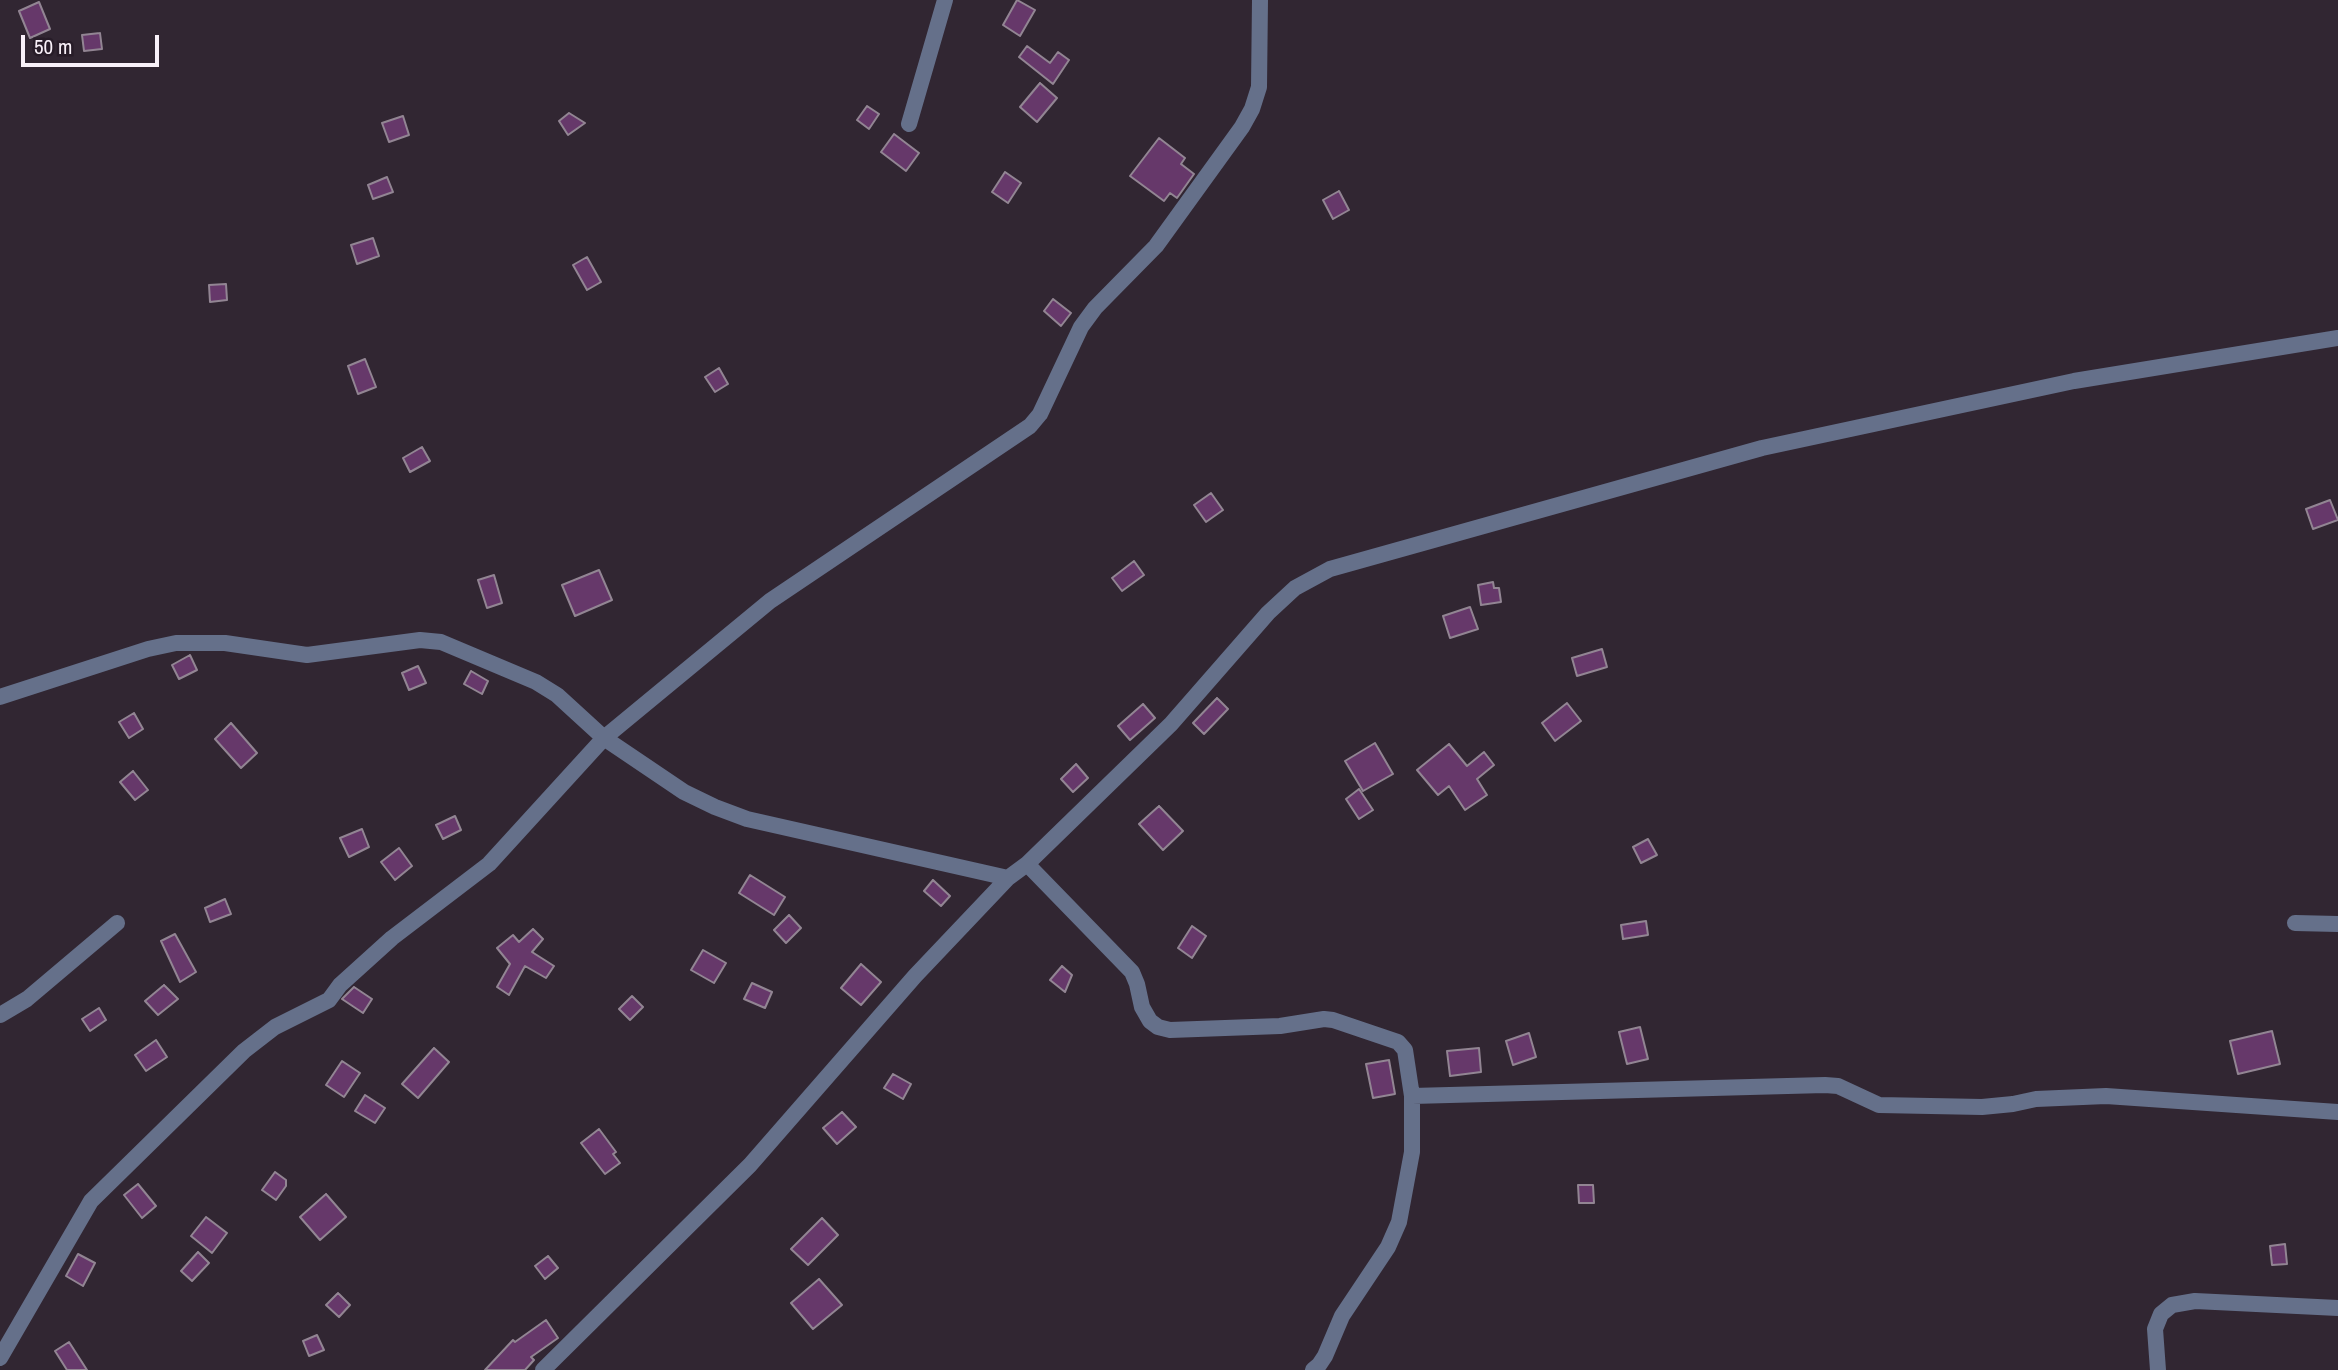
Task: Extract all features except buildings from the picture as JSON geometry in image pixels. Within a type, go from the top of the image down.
[{"type":"street","points":[[909,124],[945,0]]},
{"type":"street","points":[[0,1358],[91,1201],[244,1051],[275,1027],[328,1000],[340,985],[392,938],[489,864],[604,738],[770,601],[1030,426],[1040,414],[1081,327],[1095,308],[1156,246],[1242,127],[1252,109],[1259,87],[1260,0]]},
{"type":"street","points":[[543,1370],[750,1165],[915,976],[1008,878],[1027,864],[1171,724],[1268,612],[1295,588],[1330,569],[1762,448],[2074,381],[2338,338]]},
{"type":"street","points":[[0,697],[148,649],[176,643],[225,643],[307,654],[420,640],[440,642],[536,682],[556,695],[604,738],[684,792],[715,807],[747,819],[1008,878]]},
{"type":"street","points":[[1027,864],[1132,972],[1138,984],[1142,1007],[1150,1021],[1158,1027],[1170,1030],[1280,1026],[1324,1019],[1402,1045],[1412,1096],[1412,1152],[1399,1222],[1388,1247],[1342,1316],[1325,1356],[1313,1370]]},
{"type":"street","points":[[0,1015],[27,999],[117,923]]},
{"type":"street","points":[[2295,923],[2338,924]]},
{"type":"street","points":[[1412,1096],[1825,1085],[1838,1086],[1879,1105],[1982,1107],[2036,1099],[2106,1096],[2338,1112]]},
{"type":"street","points":[[2158,1370],[2155,1329],[2161,1314],[2172,1305],[2195,1301],[2338,1308]]}]
